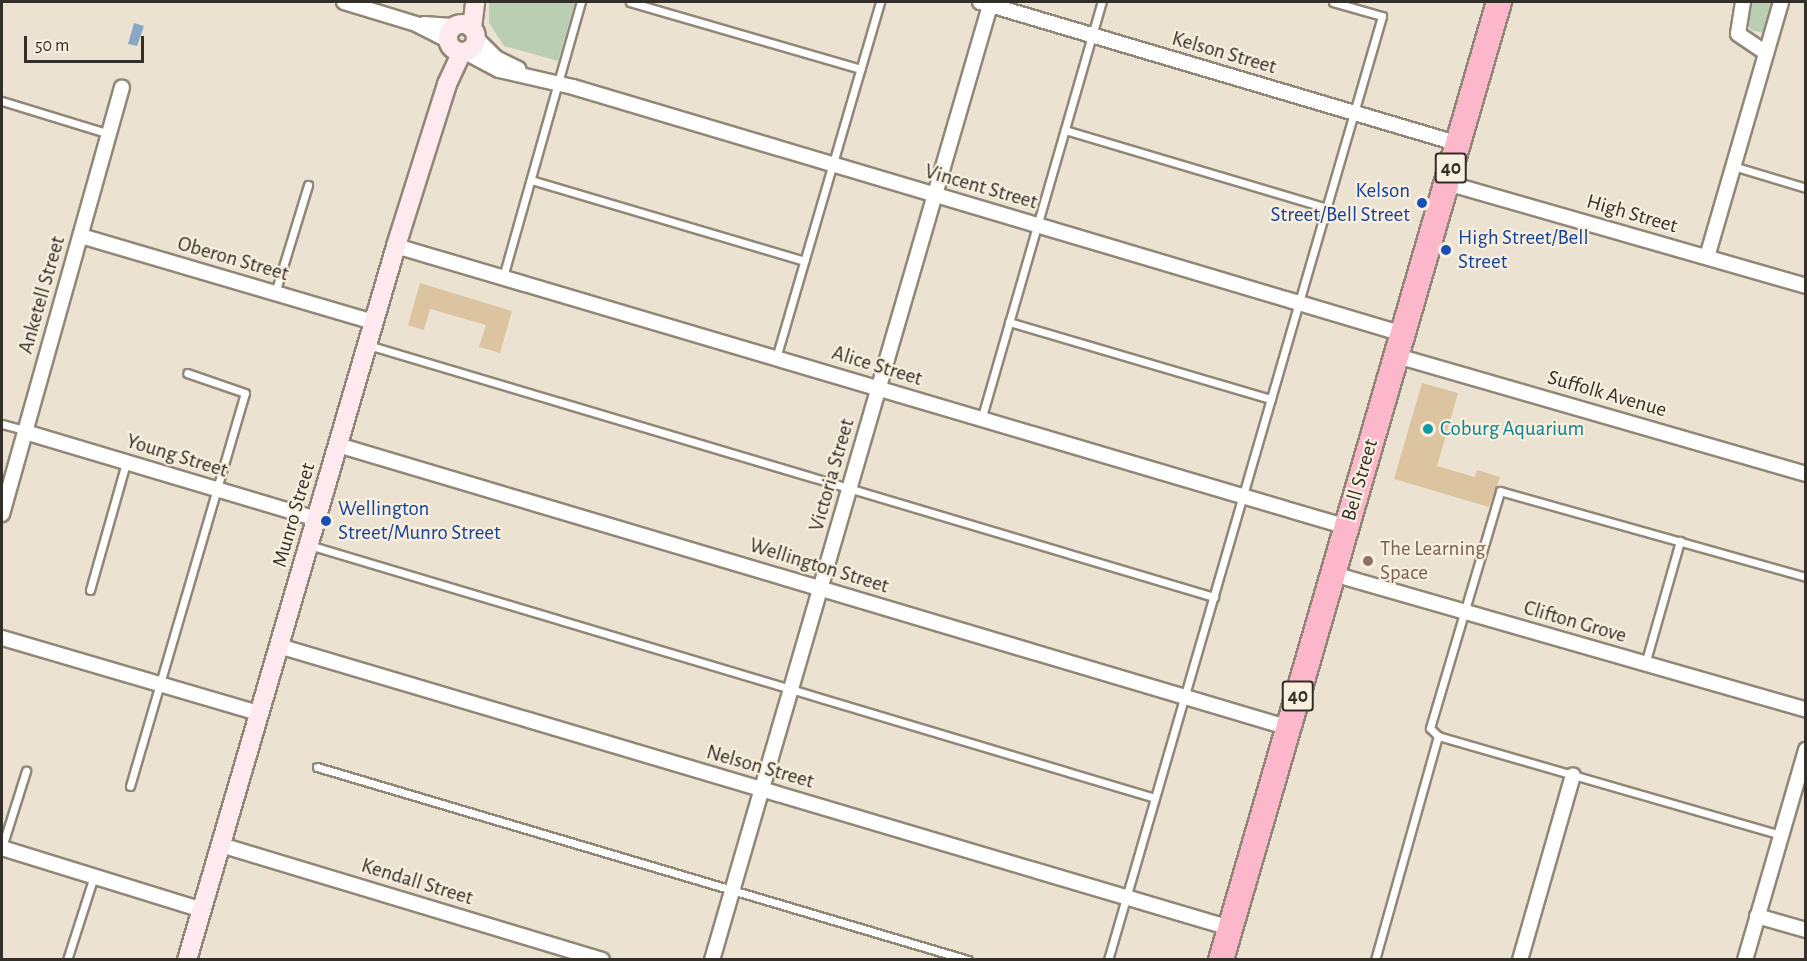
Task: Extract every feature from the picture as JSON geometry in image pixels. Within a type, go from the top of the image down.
[{"type":"highway","name":"Bell Street","points":[[1221,960],[1499,2]]},
{"type":"street","name":"Vincent Street","points":[[344,2],[461,38],[499,70],[552,81],[1299,302],[1400,345]]},
{"type":"street","name":"Munro Street","points":[[461,38],[469,2]]},
{"type":"street","name":"Munro Street","points":[[187,960],[366,345],[461,38],[475,2]]},
{"type":"street","points":[[1743,2],[1738,34],[1766,53]]},
{"type":"street","points":[[1707,257],[1781,2]]},
{"type":"street","name":"Kelson Street","points":[[987,3],[1458,144]]},
{"type":"street","name":"Victoria Street","points":[[712,960],[879,389],[987,3]]},
{"type":"street","name":"Anketell Street","points":[[2,514],[122,88]]},
{"type":"street","name":"High Street","points":[[1447,183],[1806,286]]},
{"type":"street","name":"Oberon Street","points":[[81,236],[373,322]]},
{"type":"street","name":"Alice Street","points":[[396,246],[1347,527]]},
{"type":"street","name":"Suffolk Avenue","points":[[1400,345],[1806,474]]},
{"type":"street","name":"Young Street","points":[[25,431],[316,519]]},
{"type":"street","name":"Wellington Street","points":[[338,446],[1289,728]]},
{"type":"street","name":"Clifton Grove","points":[[1333,574],[1806,710]]},
{"type":"street","points":[[2,638],[260,713]]},
{"type":"street","name":"Nelson Street","points":[[279,646],[1230,928]]},
{"type":"street","points":[[1744,960],[1806,750]]},
{"type":"street","points":[[1520,960],[1574,775]]},
{"type":"street","name":"Kendall Street","points":[[221,845],[602,960]]},
{"type":"street","points":[[2,848],[202,910]]},
{"type":"street","points":[[1757,916],[1806,930]]},
{"type":"lane","points":[[503,277],[531,180],[552,81],[581,2]]},
{"type":"lane","points":[[630,2],[860,69]]},
{"type":"lane","points":[[776,358],[880,2]]},
{"type":"lane","points":[[981,420],[1102,2]]},
{"type":"lane","points":[[1108,960],[1382,16],[1333,2]]},
{"type":"lane","points":[[2,101],[109,134]]},
{"type":"lane","points":[[1065,130],[1326,208]]},
{"type":"lane","points":[[1733,166],[1806,188]]},
{"type":"lane","points":[[531,180],[804,261]]},
{"type":"lane","points":[[275,293],[308,185]]},
{"type":"lane","points":[[1009,322],[1271,399]]},
{"type":"lane","points":[[366,345],[1214,597]]},
{"type":"lane","points":[[130,786],[245,393],[188,373]]},
{"type":"lane","points":[[2,424],[25,431]]},
{"type":"lane","points":[[90,590],[126,462]]},
{"type":"lane","points":[[1781,835],[1438,736],[1430,728],[1500,491],[1806,577]]},
{"type":"lane","points":[[1645,664],[1680,541]]},
{"type":"lane","points":[[309,545],[1155,798]]},
{"type":"lane","points":[[180,584],[189,586]]},
{"type":"lane","points":[[1375,960],[1438,736]]},
{"type":"lane","points":[[317,767],[968,960]]},
{"type":"lane","points":[[2,848],[26,771]]},
{"type":"lane","points":[[67,960],[94,876]]},
{"type":"green space","points":[[489,2],[575,2],[558,61],[504,46],[489,23]]},
{"type":"green space","points":[[1750,2],[1775,2],[1764,33],[1751,30],[1747,22]]},
{"type":"water","points":[[134,23],[144,26],[137,46],[128,44]]},
{"type":"building","points":[[420,283],[512,311],[500,353],[479,347],[486,325],[430,309],[424,330],[408,325]]},
{"type":"building","name":"Coburg Aquarium","points":[[1422,383],[1458,393],[1437,466],[1475,477],[1477,470],[1500,477],[1489,507],[1394,479]]},
{"type":"place","name":"Kelson Street/Bell Street","points":[[1422,203]]},
{"type":"place","name":"High Street/Bell Street","points":[[1446,250]]},
{"type":"place","name":"Coburg Aquarium","points":[[1428,429]]},
{"type":"place","name":"Wellington Street/Munro Street","points":[[326,521]]},
{"type":"place","name":"The Learning Space","points":[[1368,561]]}]
